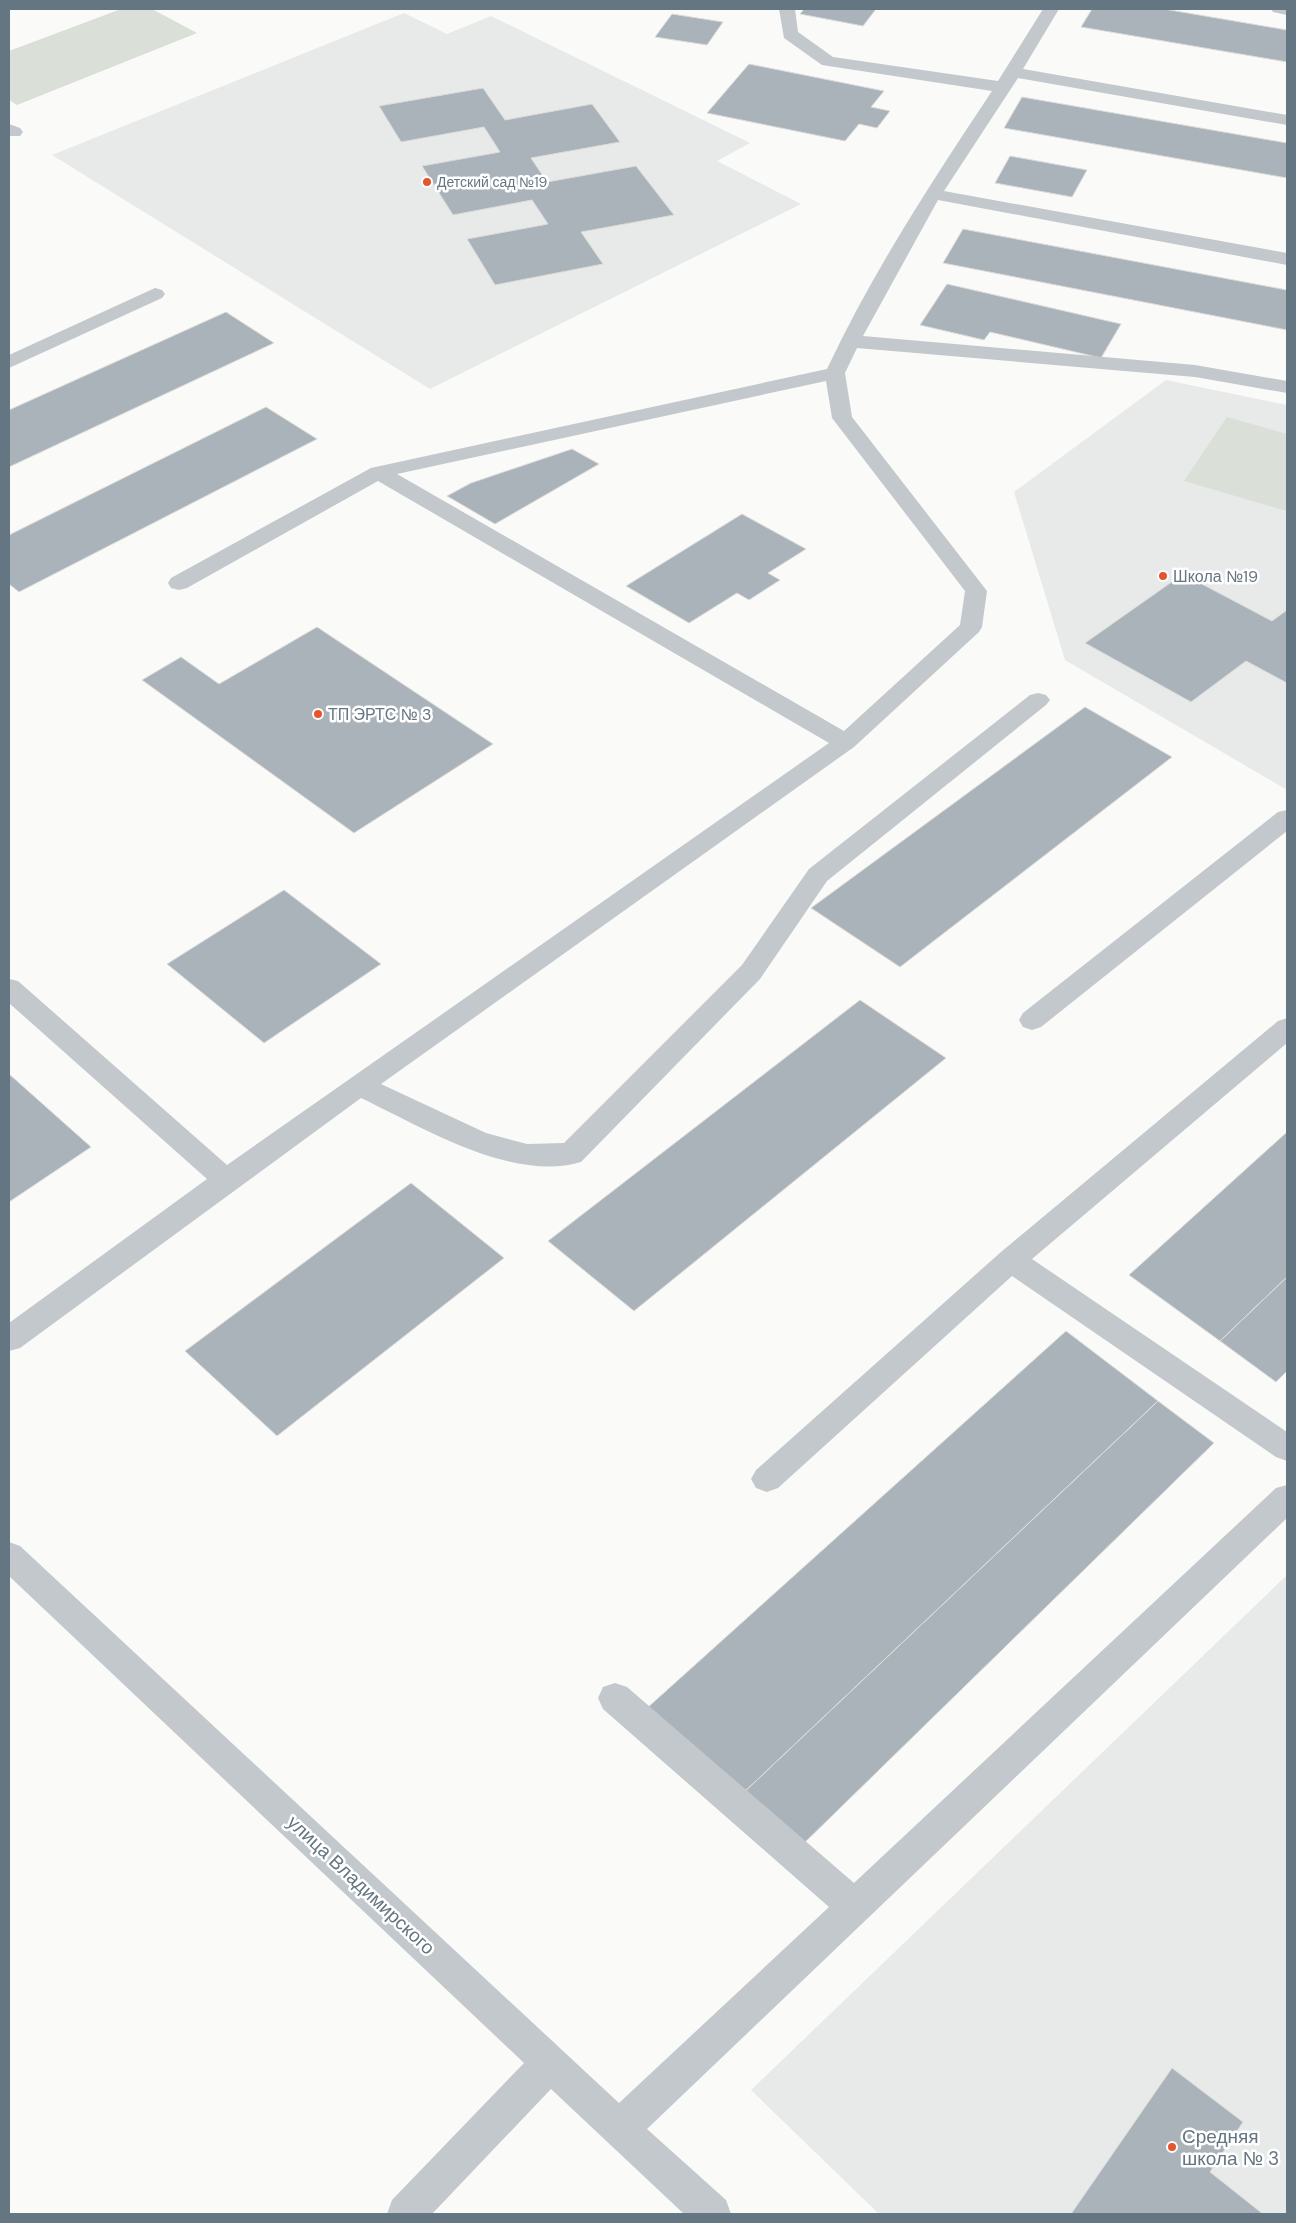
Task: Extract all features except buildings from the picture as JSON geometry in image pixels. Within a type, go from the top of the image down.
[{"type":"street","points":[[787,9],[790,34],[828,61],[1008,80],[1287,120]]},
{"type":"street","points":[[9,1339],[226,1180],[846,742],[971,627],[976,591],[842,418],[835,373],[850,340],[933,194],[1008,80],[1051,9]]},
{"type":"street","points":[[1279,9],[1287,10]]},
{"type":"street","points":[[933,194],[1287,260]]},
{"type":"street","points":[[9,362],[155,294]]},
{"type":"street","points":[[850,340],[1195,371],[1287,387]]},
{"type":"street","points":[[179,583],[378,472],[835,373]]},
{"type":"street","points":[[378,472],[846,742]]},
{"type":"street","points":[[360,1086],[478,1141],[527,1155],[571,1154],[751,972],[818,875],[1038,700]]},
{"type":"street","points":[[1032,1020],[1287,818]]},
{"type":"street","points":[[9,988],[226,1180]]},
{"type":"street","points":[[767,1479],[1011,1260],[1287,1028]]},
{"type":"street","points":[[1011,1260],[1287,1448]]},
{"type":"street","points":[[619,2129],[1287,1498]]},
{"type":"street","name":"улица Владимирского","points":[[9,1556],[712,2214]]},
{"type":"street","points":[[615,1698],[854,1907]]},
{"type":"street","points":[[406,2214],[550,2062]]},
{"type":"shaded area","points":[[121,9],[152,9],[197,33],[17,105],[9,100],[9,51]]},
{"type":"shaded area","name":"Детский сад №19","points":[[404,13],[447,34],[491,16],[750,143],[717,161],[801,204],[430,389],[52,155]]},
{"type":"shaded area","name":"Школа №19","points":[[1166,380],[1287,405],[1287,790],[1065,660],[1014,492]]},
{"type":"shaded area","points":[[1227,417],[1287,434],[1287,511],[1184,481]]},
{"type":"shaded area","points":[[1287,1575],[1287,2214],[879,2214],[751,2090]]},
{"type":"place","name":"Детский сад №19","points":[[427,182]]},
{"type":"place","name":"Школа №19","points":[[1163,576]]},
{"type":"place","name":"ТП ЭРТС № 3","points":[[318,714]]},
{"type":"place","name":"Средняя школа № 3","points":[[1172,2147]]}]
